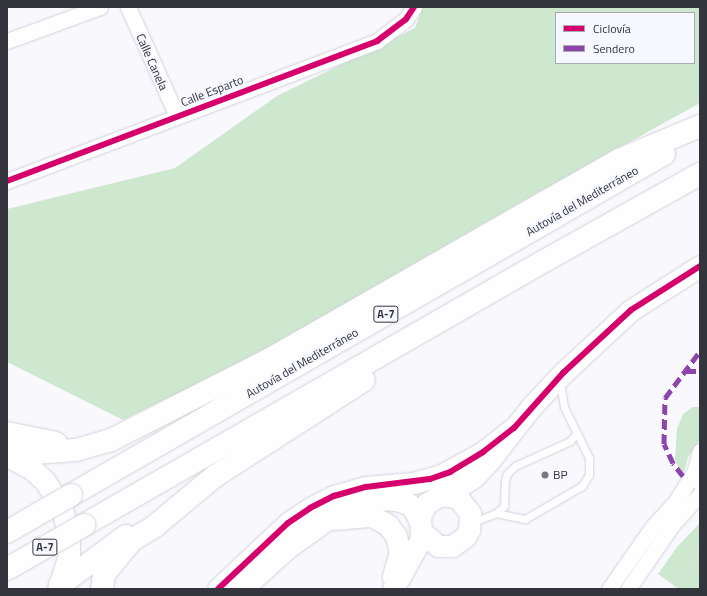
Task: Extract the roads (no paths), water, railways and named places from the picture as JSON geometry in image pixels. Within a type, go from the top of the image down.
[{"type":"highway","points":[[7,455],[76,450],[111,440],[270,359],[619,160],[700,126]]},
{"type":"highway","name":"Autovía del Mediterráneo","points":[[7,532],[700,133]]},
{"type":"highway","name":"A-7","points":[[7,569],[546,260],[700,174]]},
{"type":"highway","points":[[59,587],[104,550],[215,476],[372,375],[468,319],[546,260]]},
{"type":"highway","points":[[7,433],[57,443],[111,440]]},
{"type":"highway","points":[[102,589],[104,574],[132,540],[155,526],[215,476]]},
{"type":"street","points":[[7,41],[100,7]]},
{"type":"street","name":"Calle Canela","points":[[128,7],[177,116]]},
{"type":"street","name":"Calle Esparto","points":[[7,182],[377,41],[406,19],[414,7]]},
{"type":"street","points":[[393,589],[416,550],[421,528],[423,508],[474,477],[489,461],[537,401],[563,373],[631,310],[700,266]]},
{"type":"street","points":[[218,589],[288,523],[310,508],[352,490],[413,483],[440,476],[483,452],[514,428]]},
{"type":"street","points":[[609,589],[654,526],[698,476],[700,452]]},
{"type":"street","points":[[7,455],[20,461],[41,477],[62,508],[67,523],[69,547],[66,570],[59,587]]},
{"type":"street","points":[[242,589],[287,548],[327,519],[345,507],[368,500],[387,500],[409,504],[415,511],[421,528],[431,543],[445,547],[452,546],[465,537],[477,488],[489,461]]},
{"type":"street","points":[[379,486],[459,500],[470,518]]},
{"type":"street","points":[[628,589],[672,525],[700,494]]},
{"type":"street","points":[[327,519],[372,516],[388,526],[396,536],[400,552],[395,572],[387,589]]},
{"type":"street","points":[[397,589],[422,563],[445,547]]},
{"type":"lane","points":[[496,513],[525,519],[582,486],[589,475],[591,466],[564,406],[559,388],[563,373]]},
{"type":"lane","points":[[537,401],[558,401],[564,406]]},
{"type":"lane","points":[[470,518],[479,518],[496,513],[504,506],[505,481],[508,474],[515,466],[570,442],[577,433]]},
{"type":"place","name":"BP","points":[[545,475]]}]
